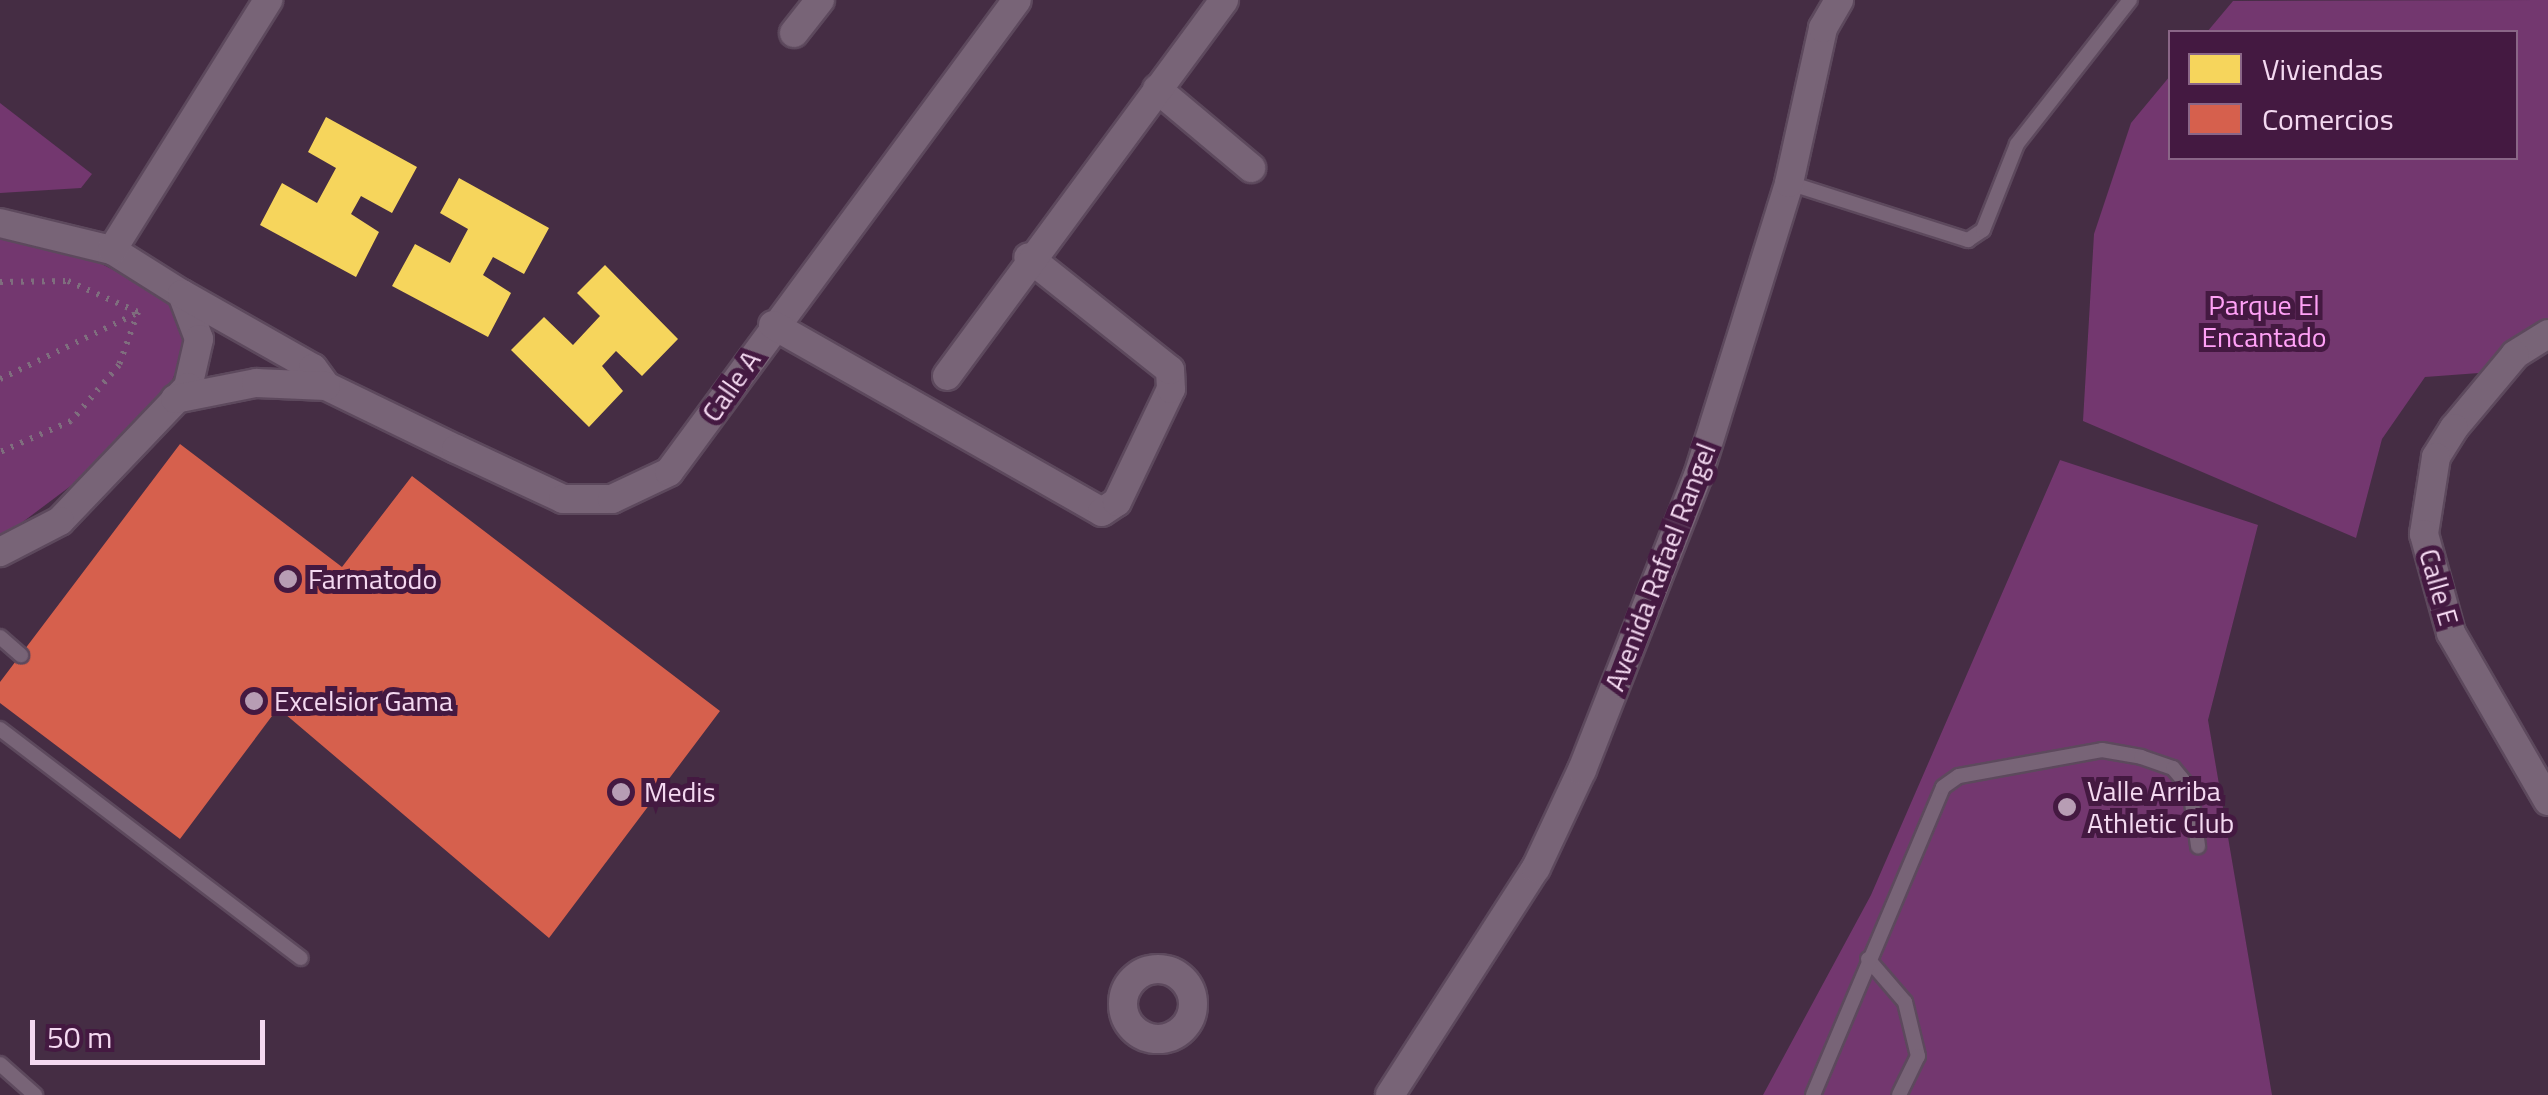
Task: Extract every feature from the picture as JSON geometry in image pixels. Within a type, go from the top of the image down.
[{"type":"street","points":[[112,250],[268,0]]},
{"type":"street","points":[[794,33],[820,0]]},
{"type":"street","name":"Calle A","points":[[175,399],[256,383],[326,386],[563,499],[588,502],[668,472],[1017,0]]},
{"type":"street","points":[[947,376],[1028,256],[1224,0]]},
{"type":"street","name":"Avenida Rafael Rangel","points":[[1390,1095],[1536,868],[1582,770],[1698,476],[1789,183],[1823,28],[1839,0]]},
{"type":"street","points":[[1157,89],[1251,168]]},
{"type":"street","name":"Calle A","points":[[0,223],[112,250],[313,368],[326,386]]},
{"type":"street","points":[[773,326],[1102,512],[1124,486],[1170,389],[1170,370],[1028,256]]},
{"type":"street","points":[[0,552],[60,520],[175,399],[198,356],[182,294]]},
{"type":"street","name":"Calle E","points":[[2548,334],[2515,355],[2454,428],[2436,457],[2424,534],[2452,633],[2548,802]]},
{"type":"lane","points":[[1789,183],[1968,240],[1983,230],[2018,144],[2130,0]]},
{"type":"lane","points":[[0,637],[21,655]]},
{"type":"lane","points":[[0,729],[302,958]]},
{"type":"lane","points":[[1813,1095],[1943,787],[1959,776],[2102,750],[2141,758],[2173,768],[2190,788],[2198,846]]},
{"type":"lane","points":[[1868,959],[1910,1020],[1918,1056],[1899,1095]]},
{"type":"lane","points":[[0,1064],[36,1095]]},
{"type":"path","points":[[0,282],[68,281],[138,312]]},
{"type":"path","points":[[0,380],[138,312]]},
{"type":"path","points":[[0,452],[71,421],[119,365],[138,312]]},
{"type":"green space","name":"Parque El Encantado","points":[[2548,0],[2548,324],[2479,373],[2425,377],[2382,439],[2356,538],[2083,421],[2094,234],[2131,123],[2168,78],[2168,160],[2518,160],[2518,30],[2209,30],[2233,1]]},
{"type":"green space","points":[[0,103],[92,174],[81,188],[0,193]]},
{"type":"green space","points":[[0,238],[82,254],[133,280],[183,309],[189,342],[166,394],[76,482],[0,539]]},
{"type":"green space","name":"Valle Arriba Athletic Club","points":[[2060,460],[2258,525],[2208,720],[2272,1095],[1763,1095],[1871,895]]},
{"type":"building: Viviendas","points":[[326,117],[417,167],[392,213],[361,196],[351,214],[379,232],[356,277],[260,225],[282,183],[317,203],[336,168],[308,152]]},
{"type":"building: Viviendas","points":[[459,178],[549,228],[524,274],[493,257],[483,275],[511,293],[488,337],[392,286],[415,244],[450,263],[468,229],[440,213]]},
{"type":"building: Viviendas","points":[[605,265],[678,339],[642,376],[616,351],[602,366],[623,391],[589,427],[511,350],[544,317],[573,345],[600,316],[577,293]]},
{"type":"building: Comercios","points":[[180,444],[342,567],[412,476],[720,711],[549,938],[278,708],[180,839],[0,703],[0,682]]},
{"type":"place","name":"Farmatodo","points":[[288,579]]},
{"type":"place","name":"Excelsior Gama","points":[[254,701]]},
{"type":"place","name":"Medis","points":[[621,792]]},
{"type":"place","name":"Valle Arriba Athletic Club","points":[[2067,807]]}]
